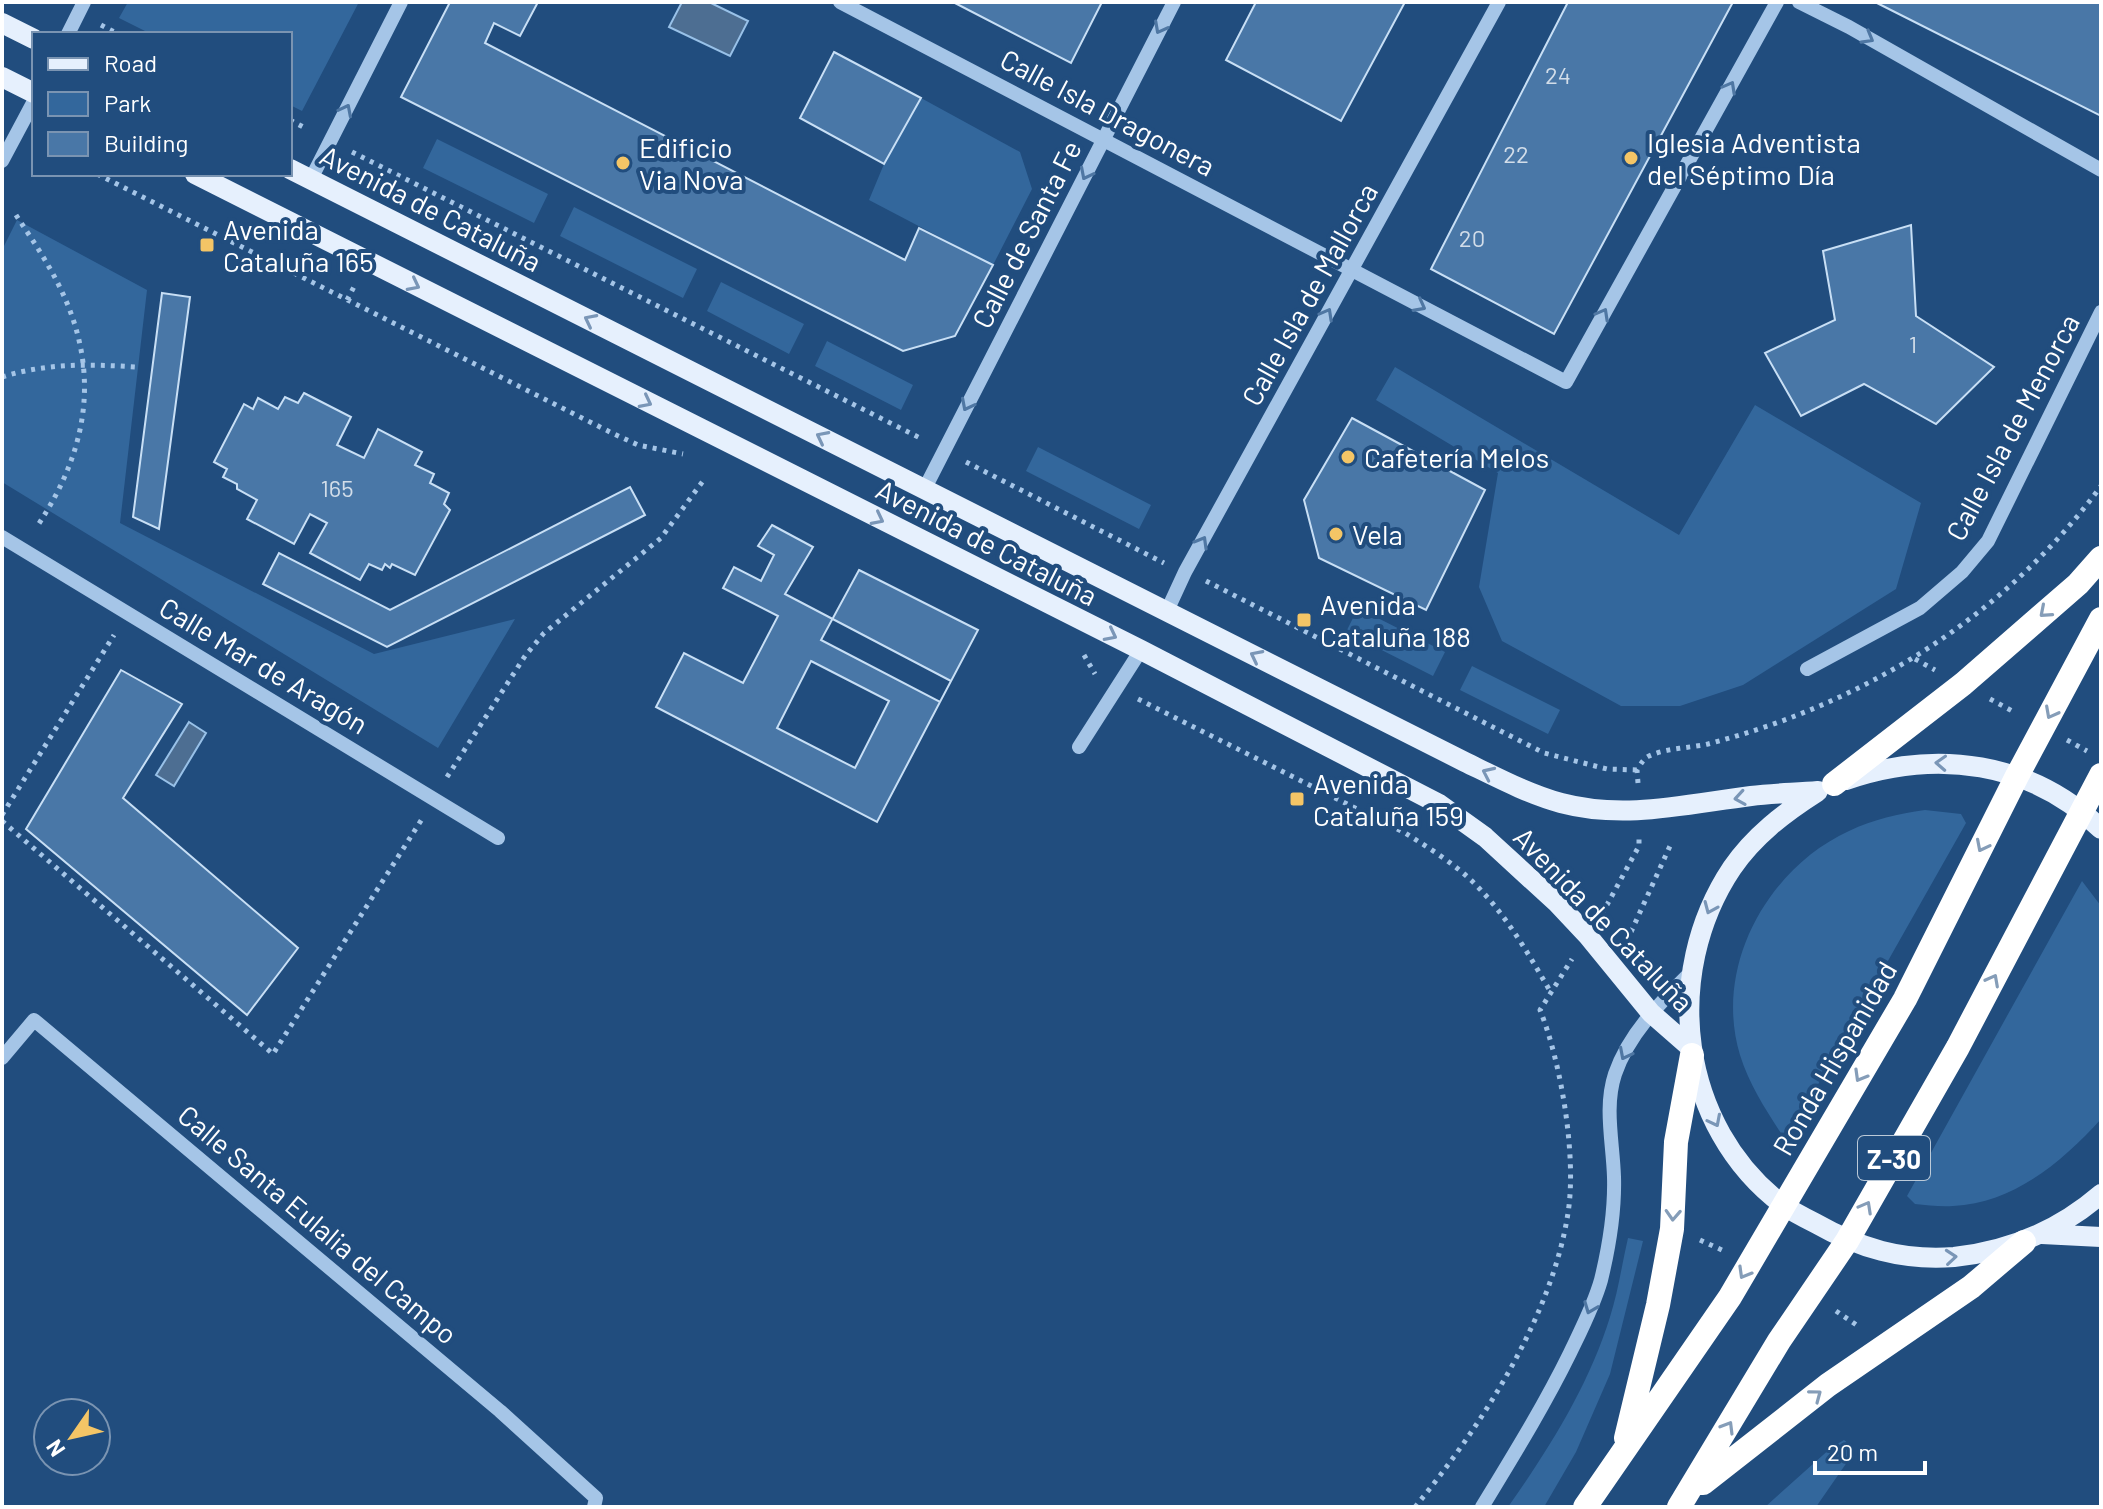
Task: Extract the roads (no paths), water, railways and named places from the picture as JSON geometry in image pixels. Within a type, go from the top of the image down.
[{"type":"highway","points":[[1826,787],[1963,684],[2078,584],[2101,558]]},
{"type":"highway","name":"Ronda Hispanidad","points":[[1585,1507],[1730,1297],[1905,999],[2017,776],[2101,619]]},
{"type":"highway","name":"Z-30","points":[[1683,1501],[1779,1341],[1847,1241],[1958,1047],[2101,775]]},
{"type":"highway","points":[[1623,1451],[1658,1305],[1672,1229],[1676,1142],[1691,1051]]},
{"type":"highway","points":[[1683,1501],[1828,1385],[1971,1287],[2033,1238]]},
{"type":"main road","points":[[2,23],[32,38]]},
{"type":"main road","points":[[2,77],[32,92]]},
{"type":"main road","name":"Avenida de Cataluña","points":[[292,170],[1529,792],[1587,808],[1639,812],[1826,787],[1878,769],[1924,762],[1972,765],[2017,776],[2051,791],[2082,811],[2101,829]]},
{"type":"main road","name":"Avenida de Cataluña","points":[[199,176],[1141,650],[1439,804],[1485,837],[1557,903],[1651,1013],[1691,1051]]},
{"type":"main road","name":"Avenida de Cataluña","points":[[1826,787],[1786,812],[1757,837],[1733,867],[1714,899],[1699,934],[1691,972],[1688,1010],[1691,1051],[1701,1090],[1715,1123],[1734,1154],[1757,1182],[1784,1206],[1847,1241],[1890,1254],[1935,1258],[1980,1254],[2033,1238],[2081,1211],[2101,1194]]},
{"type":"main road","name":"Avenida de Cataluña","points":[[2033,1238],[2101,1237]]},
{"type":"street","points":[[69,32],[84,2]]},
{"type":"street","points":[[311,179],[401,2]]},
{"type":"street","name":"Calle Isla Dragonera","points":[[840,2],[1566,382],[1777,2]]},
{"type":"street","name":"Calle de Santa Fe","points":[[924,490],[1174,2]]},
{"type":"street","name":"Calle Isla de Mallorca","points":[[1167,611],[1185,572],[1499,2]]},
{"type":"street","points":[[1799,2],[1849,27],[2101,170]]},
{"type":"street","points":[[2,161],[32,105]]},
{"type":"street","name":"Calle Isla de Menorca","points":[[1807,669],[1920,608],[1962,572],[1980,551],[1988,541],[2101,312]]},
{"type":"street","name":"Calle Mar de Aragón","points":[[2,537],[498,838]]},
{"type":"street","points":[[1079,747],[1141,650]]},
{"type":"street","points":[[1482,1507],[1544,1404],[1583,1326],[1600,1282],[1613,1217],[1610,1108],[1614,1076],[1626,1050],[1651,1013],[1691,972]]},
{"type":"street","name":"Calle Santa Eulalia del Campo","points":[[2,1058],[34,1020],[500,1411],[596,1498],[594,1507]]},
{"type":"place","name":"Iglesia Adventista del Séptimo Día","points":[[1631,158]]},
{"type":"place","name":"Edificio Via Nova","points":[[623,163]]},
{"type":"place","name":"Avenida Cataluña 165","points":[[207,245]]},
{"type":"place","name":"Cafetería Melos","points":[[1348,457]]},
{"type":"place","name":"Vela","points":[[1336,534]]},
{"type":"place","name":"Avenida Cataluña 188","points":[[1304,620]]},
{"type":"place","name":"Avenida Cataluña 159","points":[[1297,799]]}]
